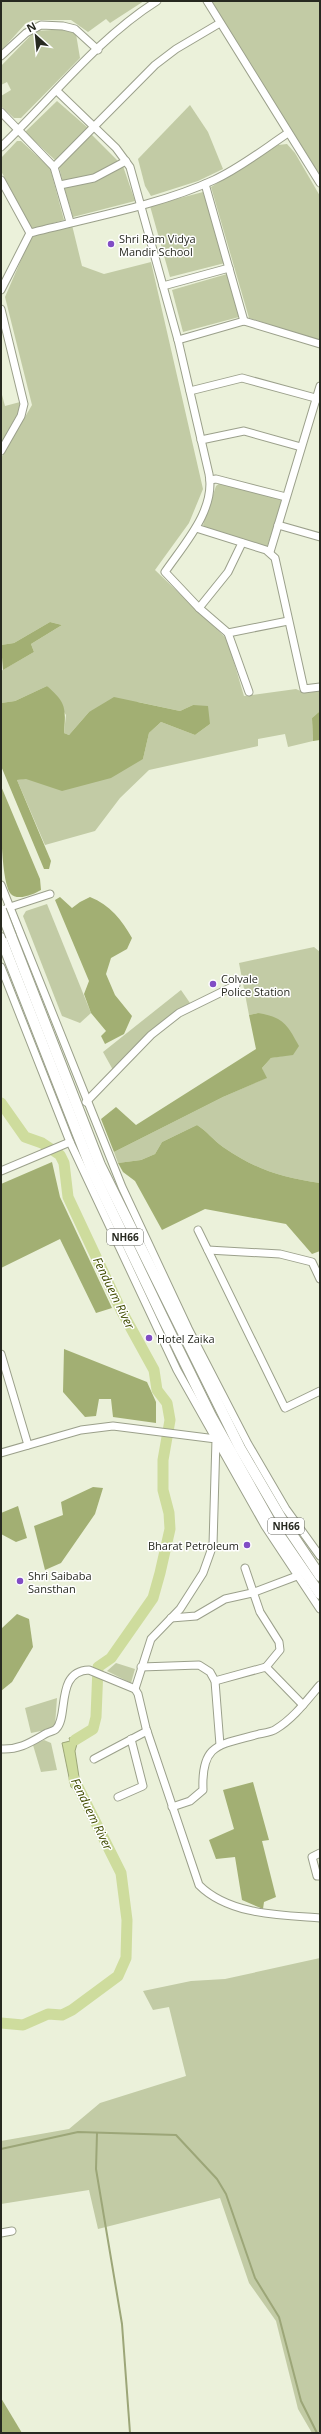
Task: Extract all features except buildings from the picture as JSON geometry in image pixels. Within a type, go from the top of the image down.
[{"type":"highway","name":"NH66","points":[[4,909],[5,938],[91,1168],[252,1496],[320,1594]]},
{"type":"highway","name":"NH66","points":[[5,938],[100,1165],[281,1518],[320,1576]]},
{"type":"street","points":[[1,147],[132,18],[157,1]]},
{"type":"street","points":[[207,1],[320,183]]},
{"type":"street","points":[[54,167],[164,58],[220,23]]},
{"type":"street","points":[[1,56],[26,33],[41,25],[63,26],[75,29],[98,50]]},
{"type":"street","points":[[57,91],[126,160],[142,204],[178,340],[210,480],[210,491],[196,528],[165,572],[199,608],[228,633],[248,692]]},
{"type":"street","points":[[1,112],[54,167],[70,222]]},
{"type":"street","points":[[1,290],[30,233],[142,204],[205,184],[222,176],[288,133]]},
{"type":"street","points":[[60,185],[94,178],[126,160]]},
{"type":"street","points":[[1,180],[4,196],[30,233]]},
{"type":"street","points":[[205,184],[244,322]]},
{"type":"street","points":[[163,286],[229,268]]},
{"type":"street","points":[[1,309],[5,339],[24,404],[21,416],[1,451]]},
{"type":"street","points":[[178,340],[244,322],[320,344]]},
{"type":"street","points":[[190,392],[242,378],[318,398]]},
{"type":"street","points":[[270,552],[301,447],[318,398],[320,386]]},
{"type":"street","points":[[201,440],[244,431],[301,447]]},
{"type":"street","points":[[210,480],[216,479],[286,496]]},
{"type":"street","points":[[278,525],[320,537]]},
{"type":"street","points":[[196,528],[270,552],[275,558],[304,689],[320,687]]},
{"type":"street","points":[[199,608],[228,572],[242,543]]},
{"type":"street","points":[[228,633],[288,621]]},
{"type":"street","points":[[1,885],[4,909],[122,1187],[244,1446],[286,1509],[320,1556]]},
{"type":"street","points":[[4,909],[50,894]]},
{"type":"street","points":[[1,967],[70,1142],[176,1370],[298,1576],[320,1609]]},
{"type":"street","points":[[86,1102],[151,1035],[179,1013],[236,985]]},
{"type":"street","points":[[1,1171],[70,1142]]},
{"type":"street","points":[[198,1230],[284,1408],[320,1391]]},
{"type":"street","points":[[208,1250],[280,1254],[312,1262],[320,1279]]},
{"type":"street","points":[[1,1354],[28,1445]]},
{"type":"street","points":[[1,1453],[82,1430],[113,1426],[171,1432],[216,1439]]},
{"type":"street","points":[[135,1689],[151,1639],[180,1608],[203,1573],[213,1545],[216,1439]]},
{"type":"street","points":[[215,1681],[266,1667],[280,1650],[279,1642],[260,1612],[245,1568]]},
{"type":"street","points":[[171,1618],[196,1616],[225,1598],[252,1592],[298,1576]]},
{"type":"street","points":[[141,1667],[199,1665],[210,1672],[215,1681],[220,1745]]},
{"type":"street","points":[[266,1667],[303,1705]]},
{"type":"street","points":[[1,1749],[12,1750],[32,1743],[56,1730],[60,1721],[62,1698],[72,1678],[82,1670],[89,1670],[107,1676],[135,1689],[138,1694],[147,1731],[199,1885],[210,1896],[261,1913],[320,1918]]},
{"type":"street","points":[[172,1807],[190,1801],[203,1790],[202,1769],[206,1757],[220,1745],[275,1730],[303,1705],[320,1685]]},
{"type":"street","points":[[94,1759],[147,1731]]},
{"type":"street","points":[[118,1797],[143,1786],[131,1739]]},
{"type":"street","points":[[320,1853],[312,1857],[317,1876],[320,1876]]},
{"type":"street","points":[[1,2233],[12,2231]]},
{"type":"shaded area","points":[[1,1],[144,1],[110,23],[106,19],[88,32],[71,20],[34,20],[26,23],[1,51]]},
{"type":"shaded area","points":[[210,1],[320,1],[320,175]]},
{"type":"shaded area","points":[[68,29],[76,34],[80,58],[21,118],[14,118],[1,106],[1,96],[11,90],[7,82],[1,85],[1,66],[35,31]]},
{"type":"shaded area","points":[[57,101],[88,128],[56,161],[25,132]]},
{"type":"shaded area","points":[[190,105],[208,132],[223,169],[198,181],[151,196],[145,186],[138,159]]},
{"type":"shaded area","points":[[91,134],[119,162],[92,177],[63,183],[59,167]]},
{"type":"shaded area","points":[[17,141],[21,141],[50,168],[64,220],[32,229],[1,171],[1,158]]},
{"type":"shaded area","points":[[287,144],[295,153],[320,196],[320,341],[249,318],[211,187],[278,145]]},
{"type":"shaded area","points":[[123,166],[135,201],[73,217],[64,187]]},
{"type":"shaded area","points":[[203,192],[225,263],[170,277],[150,206]]},
{"type":"shaded area","points":[[72,225],[82,266],[104,274],[151,262],[203,489],[189,523],[155,570],[227,639],[244,696],[296,689],[305,693],[320,691],[320,711],[312,718],[313,741],[288,747],[285,734],[258,739],[258,746],[149,770],[120,798],[95,831],[45,845],[17,780],[143,759],[149,733],[161,722],[195,735],[210,724],[193,705],[180,711],[138,702],[89,712],[69,735],[64,733],[66,715],[47,686],[15,701],[1,703],[1,671],[34,652],[31,644],[62,625],[50,622],[14,643],[1,645],[1,458],[32,405],[5,297],[31,237]]},
{"type":"shaded area","points":[[227,274],[239,317],[183,332],[172,290]]},
{"type":"shaded area","points":[[2,395],[5,406],[20,402],[20,409],[1,444]]},
{"type":"shaded area","points":[[220,483],[283,498],[267,547],[205,528],[203,525],[216,486]]},
{"type":"shaded area","points":[[50,622],[62,625],[31,644],[34,652],[3,670],[1,645],[14,643]]},
{"type":"shaded area","points":[[47,686],[61,701],[65,711],[64,733],[69,735],[89,712],[114,697],[180,711],[193,705],[208,706],[210,724],[195,735],[161,722],[149,733],[143,759],[111,778],[62,791],[26,779],[17,780],[51,861],[49,869],[44,869],[1,766],[1,703],[15,701]]},
{"type":"shaded area","points":[[320,711],[320,740],[313,741],[312,718]]},
{"type":"shaded area","points":[[1,786],[40,879],[41,890],[26,896],[17,897],[10,893],[4,873]]},
{"type":"shaded area","points":[[60,897],[72,908],[90,897],[97,900],[115,914],[132,938],[127,949],[111,958],[106,974],[115,995],[132,1016],[124,1034],[105,1044],[101,1036],[106,1031],[91,1013],[84,994],[89,981],[55,900]]},
{"type":"shaded area","points":[[47,904],[91,1013],[80,1023],[62,1016],[23,916],[26,911]]},
{"type":"shaded area","points":[[314,947],[320,952],[320,1183],[281,1175],[258,1167],[223,1147],[197,1125],[162,1142],[155,1154],[141,1160],[118,1163],[114,1152],[223,1097],[266,1078],[262,1068],[271,1058],[293,1054],[258,1013],[249,1015],[239,963]]},
{"type":"shaded area","points":[[181,990],[190,1003],[159,1024],[113,1070],[103,1052]]},
{"type":"shaded area","points":[[258,1013],[279,1019],[287,1027],[299,1046],[293,1055],[271,1058],[262,1068],[267,1078],[223,1097],[114,1152],[101,1119],[116,1107],[136,1125],[256,1049],[249,1015]]},
{"type":"shaded area","points":[[197,1125],[223,1147],[258,1167],[281,1175],[320,1183],[320,1251],[312,1254],[286,1224],[205,1209],[162,1230],[135,1181],[123,1172],[118,1163],[141,1160],[155,1154],[162,1142]]},
{"type":"shaded area","points":[[52,1162],[60,1197],[112,1308],[96,1313],[60,1239],[1,1268],[1,1184]]},
{"type":"shaded area","points":[[64,1349],[147,1382],[156,1402],[156,1423],[113,1417],[111,1399],[99,1399],[96,1416],[85,1417],[63,1392]]},
{"type":"shaded area","points":[[93,1487],[103,1488],[95,1514],[61,1563],[45,1570],[34,1526],[63,1515],[61,1502]]},
{"type":"shaded area","points":[[18,1506],[27,1538],[16,1542],[1,1534],[1,1513]]},
{"type":"shaded area","points":[[17,1614],[29,1619],[33,1647],[12,1682],[1,1691],[1,1629]]},
{"type":"shaded area","points":[[116,1663],[135,1669],[131,1683],[107,1671]]},
{"type":"shaded area","points":[[57,1698],[55,1725],[46,1730],[31,1733],[25,1708]]},
{"type":"shaded area","points":[[94,1731],[77,1744],[75,1751],[81,1790],[79,1792],[71,1787],[62,1743],[70,1741],[69,1738]]},
{"type":"shaded area","points":[[44,1740],[51,1743],[57,1770],[41,1772],[33,1745]]},
{"type":"shaded area","points":[[253,1782],[269,1840],[262,1841],[276,1897],[264,1902],[263,1909],[242,1900],[235,1857],[216,1859],[209,1840],[234,1829],[223,1790]]},
{"type":"shaded area","points":[[320,1958],[320,2433],[312,2433],[298,2409],[276,2321],[249,2283],[220,2198],[98,2229],[89,2190],[1,2204],[1,2141],[69,2129],[100,2103],[186,2076],[169,2007],[153,2010],[143,1991],[191,1981],[225,1979]]},
{"type":"shaded area","points":[[1,2398],[22,2433],[1,2433]]},
{"type":"waterway","name":"Fenduem River","points":[[1,1103],[25,1137],[42,1143],[60,1155],[64,1163],[68,1197],[121,1310],[154,1370],[157,1390],[167,1403],[170,1420],[163,1460],[163,1490],[169,1513],[170,1529],[153,1598],[111,1658],[98,1667],[96,1717],[93,1729],[75,1740]]},
{"type":"waterway","name":"Fenduem River","points":[[1,2023],[23,2025],[48,2014],[62,2015],[72,2010],[118,1976],[126,1958],[127,1920],[121,1873],[74,1779]]},
{"type":"waterway","points":[[1,2149],[78,2132],[176,2135],[217,2179],[226,2194],[255,2278],[279,2317],[301,2401],[317,2433]]},
{"type":"waterway","points":[[97,2133],[96,2169],[122,2324],[130,2433]]},
{"type":"place","name":"Shri Ram Vidya Mandir School","points":[[111,244]]},
{"type":"place","name":"Colvale Police Station","points":[[213,984]]},
{"type":"place","name":"Hotel Zaika","points":[[149,1338]]},
{"type":"place","name":"Bharat Petroleum","points":[[247,1545]]},
{"type":"place","name":"Shri Saibaba Sansthan","points":[[20,1581]]}]
